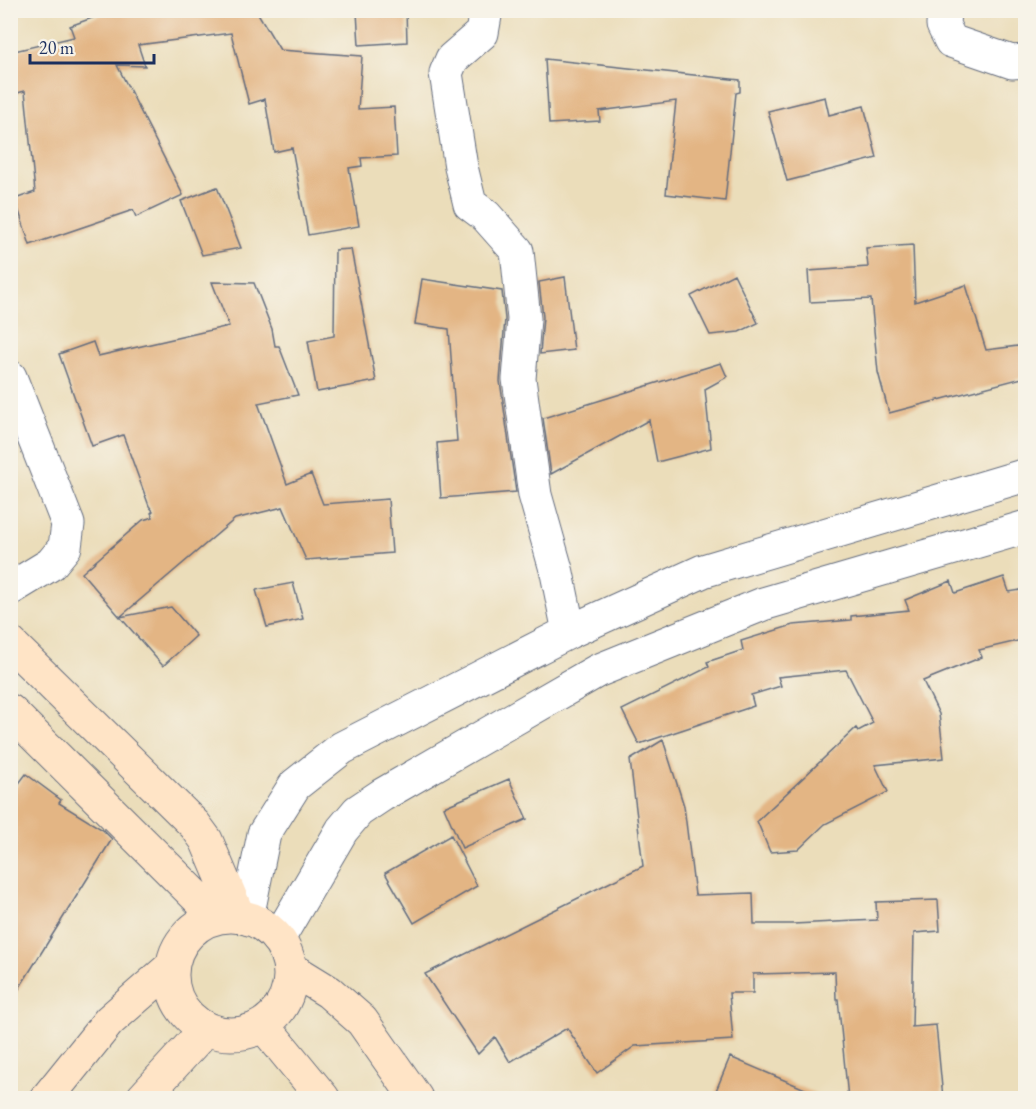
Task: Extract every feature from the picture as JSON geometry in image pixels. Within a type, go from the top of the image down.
[{"type":"main road","points":[[10,643],[195,825],[206,840],[234,917]]},
{"type":"main road","points":[[10,711],[234,917],[264,926],[284,954],[362,1021],[416,1098]]},
{"type":"main road","points":[[46,1098],[109,1021],[170,968],[176,951],[193,929],[234,917]]},
{"type":"main road","points":[[170,968],[176,999],[188,1017],[206,1029],[220,1034],[235,1034],[249,1032],[263,1025],[284,1001],[289,985],[284,954]]},
{"type":"main road","points":[[263,1025],[323,1098]]},
{"type":"main road","points":[[143,1098],[206,1029]]},
{"type":"street","points":[[486,10],[482,33],[452,59],[446,73],[461,167],[470,204],[486,216],[517,251],[524,319],[519,379],[533,483],[557,573],[569,632]]},
{"type":"street","points":[[944,10],[943,26],[951,41],[1012,62],[1026,62]]},
{"type":"street","points":[[10,377],[68,524],[65,547],[51,564],[10,589]]},
{"type":"street","points":[[234,917],[264,834],[295,785],[342,748],[569,632],[703,571],[1026,475]]},
{"type":"street","points":[[284,954],[342,830],[358,811],[597,671],[763,604],[1026,527]]},
{"type":"building","points":[[114,10],[256,10],[280,50],[362,56],[358,109],[394,107],[397,156],[361,158],[362,166],[349,168],[359,226],[308,235],[292,148],[274,152],[265,99],[249,104],[231,33],[138,45],[145,66],[117,65],[183,195],[136,217],[133,210],[30,245],[15,199],[35,192],[25,91],[10,95],[10,52],[74,37],[70,26]]},
{"type":"building","points":[[406,10],[407,42],[359,45],[357,12]]},
{"type":"building","points":[[545,59],[740,80],[740,92],[736,93],[725,201],[666,194],[676,101],[599,111],[600,121],[549,124]]},
{"type":"building","points":[[825,97],[829,115],[864,106],[877,158],[787,181],[768,111]]},
{"type":"building","points":[[217,187],[241,248],[202,255],[181,201]]},
{"type":"building","points":[[913,245],[915,302],[966,285],[986,350],[1026,345],[1026,377],[889,413],[878,372],[871,299],[810,302],[808,271],[868,267],[866,248]]},
{"type":"building","points":[[351,249],[376,381],[317,392],[308,341],[334,336],[335,250]]},
{"type":"building","points":[[734,274],[758,323],[739,332],[710,335],[691,296]]},
{"type":"building","points":[[565,277],[574,350],[540,354],[543,317],[539,282]]},
{"type":"building","points":[[422,279],[502,291],[505,319],[500,381],[516,492],[441,498],[437,443],[457,441],[449,329],[415,324]]},
{"type":"building","points":[[212,282],[254,283],[272,329],[275,346],[279,346],[298,395],[258,403],[287,484],[311,474],[323,504],[388,499],[392,553],[306,560],[283,507],[235,519],[120,617],[82,573],[143,520],[153,517],[151,513],[153,511],[149,506],[123,435],[92,446],[59,354],[93,342],[98,356],[229,326]]},
{"type":"building","points":[[721,363],[727,377],[705,389],[711,448],[657,462],[649,420],[551,474],[543,418]]},
{"type":"building","points":[[1004,577],[1009,592],[1026,589],[1026,639],[979,650],[982,657],[923,681],[939,714],[944,758],[875,765],[888,792],[825,824],[798,850],[770,852],[757,821],[856,728],[858,731],[873,723],[846,670],[778,677],[781,686],[751,695],[754,706],[639,744],[622,710],[709,667],[707,662],[743,650],[741,641],[793,625],[851,620],[851,616],[909,610],[905,600],[951,581],[955,593]]},
{"type":"building","points":[[293,583],[303,619],[267,627],[256,590]]},
{"type":"building","points":[[171,607],[196,636],[163,666],[120,617]]},
{"type":"building","points":[[663,740],[684,806],[695,895],[753,893],[754,924],[877,920],[876,902],[938,900],[940,931],[914,933],[912,1027],[936,1025],[943,1098],[848,1098],[835,972],[753,974],[753,993],[729,993],[733,1040],[635,1046],[597,1073],[567,1028],[510,1062],[495,1037],[478,1054],[425,974],[643,866],[630,760]]},
{"type":"building","points":[[26,774],[61,800],[59,803],[103,830],[112,839],[10,1003],[10,795]]},
{"type":"building","points":[[509,779],[527,819],[462,848],[444,807]]},
{"type":"building","points":[[451,835],[477,886],[414,923],[385,873]]},
{"type":"building","points":[[730,1057],[826,1098],[713,1098]]}]
